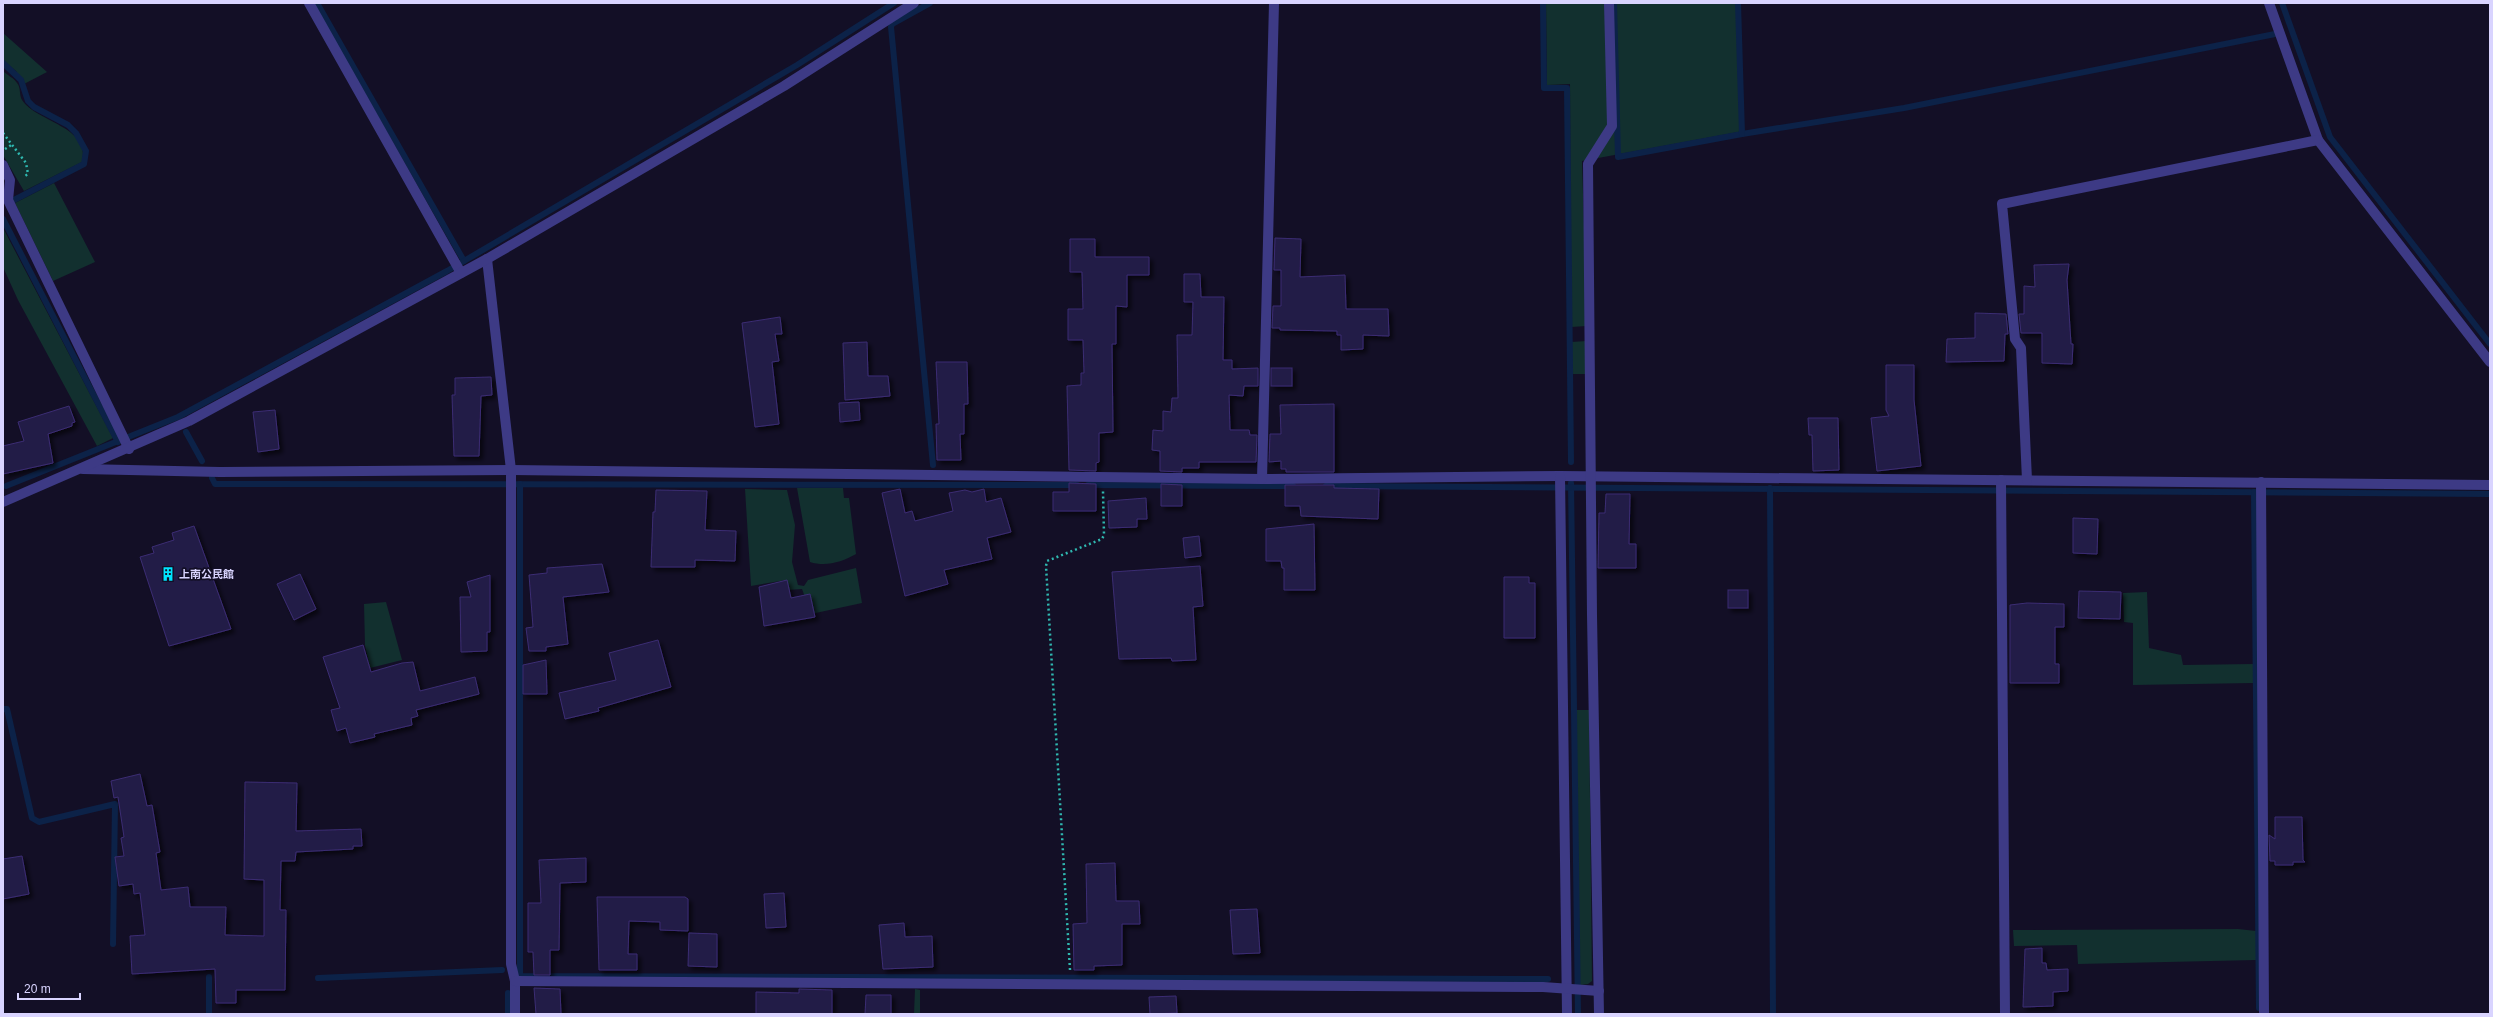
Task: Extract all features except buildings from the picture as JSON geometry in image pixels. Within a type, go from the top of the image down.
[{"type":"street","points":[[309,3],[458,268]]},
{"type":"street","points":[[3,502],[84,469],[126,442],[190,421],[458,268],[487,259],[784,86],[914,3]]},
{"type":"street","points":[[1262,479],[1274,3]]},
{"type":"street","points":[[1599,1014],[1590,484],[1588,164],[1612,126],[1609,3]]},
{"type":"street","points":[[2269,3],[2318,140],[2490,362]]},
{"type":"street","points":[[2027,480],[2020,348],[2015,340],[2002,204],[2318,140]]},
{"type":"street","points":[[3,165],[10,180],[8,200],[126,442]]},
{"type":"street","points":[[487,259],[511,470],[511,964],[516,981],[515,1014]]},
{"type":"street","points":[[84,469],[220,472],[511,470],[1560,484],[2001,486],[2027,480],[2261,489],[2490,485]]},
{"type":"street","points":[[1560,484],[1574,989],[1567,1014]]},
{"type":"street","points":[[2001,486],[2005,1014]]},
{"type":"street","points":[[2261,489],[2264,1014]]},
{"type":"street","points":[[516,981],[1574,989],[1599,991]]},
{"type":"path","points":[[6,149],[13,144]]},
{"type":"path","points":[[1070,974],[1046,566],[1047,561],[1055,557],[1102,539],[1104,535],[1103,489]]},
{"type":"green space","points":[[1546,3],[1740,3],[1744,131],[1582,161],[1587,326],[1571,327],[1570,84],[1547,85]]},
{"type":"green space","points":[[3,33],[47,72],[24,84],[16,71],[3,60]]},
{"type":"green space","points":[[3,71],[18,85],[22,100],[29,108],[71,133],[79,141],[83,150],[82,162],[24,191],[3,155]]},
{"type":"green space","points":[[54,183],[95,262],[53,281],[15,203]]},
{"type":"green space","points":[[3,228],[113,438],[97,446],[18,300],[3,267]]},
{"type":"green space","points":[[1587,341],[1586,374],[1572,374],[1571,342]]},
{"type":"green space","points":[[797,488],[843,488],[844,498],[849,498],[856,554],[834,563],[822,564],[810,562]]},
{"type":"green space","points":[[745,489],[787,490],[795,525],[792,562],[798,585],[804,586],[808,580],[856,568],[862,603],[811,614],[802,589],[787,590],[786,580],[751,586]]},
{"type":"green space","points":[[2147,592],[2149,648],[2181,655],[2183,665],[2253,664],[2253,683],[2133,685],[2133,623],[2124,622],[2123,593]]},
{"type":"green space","points":[[386,602],[402,660],[370,668],[365,645],[364,604]]},
{"type":"green space","points":[[1576,710],[1589,710],[1592,981],[1588,984],[1580,985]]},
{"type":"green space","points":[[2238,929],[2256,931],[2256,960],[2078,964],[2077,945],[2014,946],[2013,930]]},
{"type":"green space","points":[[915,989],[920,990],[920,1014],[914,1014]]},
{"type":"waterway","points":[[317,3],[464,261]]},
{"type":"waterway","points":[[6,486],[178,417],[447,271],[797,65],[894,3]]},
{"type":"waterway","points":[[930,3],[892,24],[891,27],[933,465]]},
{"type":"waterway","points":[[1543,3],[1544,88],[1567,88],[1571,462]]},
{"type":"waterway","points":[[1614,3],[1618,157],[1742,134],[1904,108],[2275,34]]},
{"type":"waterway","points":[[1738,3],[1742,134]]},
{"type":"waterway","points":[[2282,3],[2330,137],[2490,344]]},
{"type":"waterway","points":[[3,63],[21,80],[28,101],[34,107],[68,125],[76,133],[86,151],[84,164],[14,200]]},
{"type":"waterway","points":[[3,219],[118,442]]},
{"type":"waterway","points":[[186,432],[202,461]]},
{"type":"waterway","points":[[212,478],[215,484],[1077,485]]},
{"type":"waterway","points":[[1571,483],[1578,1014]]},
{"type":"waterway","points":[[520,484],[520,976],[1548,979]]},
{"type":"waterway","points":[[1088,485],[1293,486]]},
{"type":"waterway","points":[[1326,486],[2490,494]]},
{"type":"waterway","points":[[1770,488],[1773,1014]]},
{"type":"waterway","points":[[2254,492],[2259,1008]]},
{"type":"waterway","points":[[3,709],[7,709],[32,818],[39,822],[115,804],[113,944]]},
{"type":"waterway","points":[[318,978],[502,970]]},
{"type":"waterway","points":[[209,977],[209,1014]]},
{"type":"waterway","points":[[508,993],[508,1014]]},
{"type":"place","name":"上南公民館","points":[[168,574]]}]
